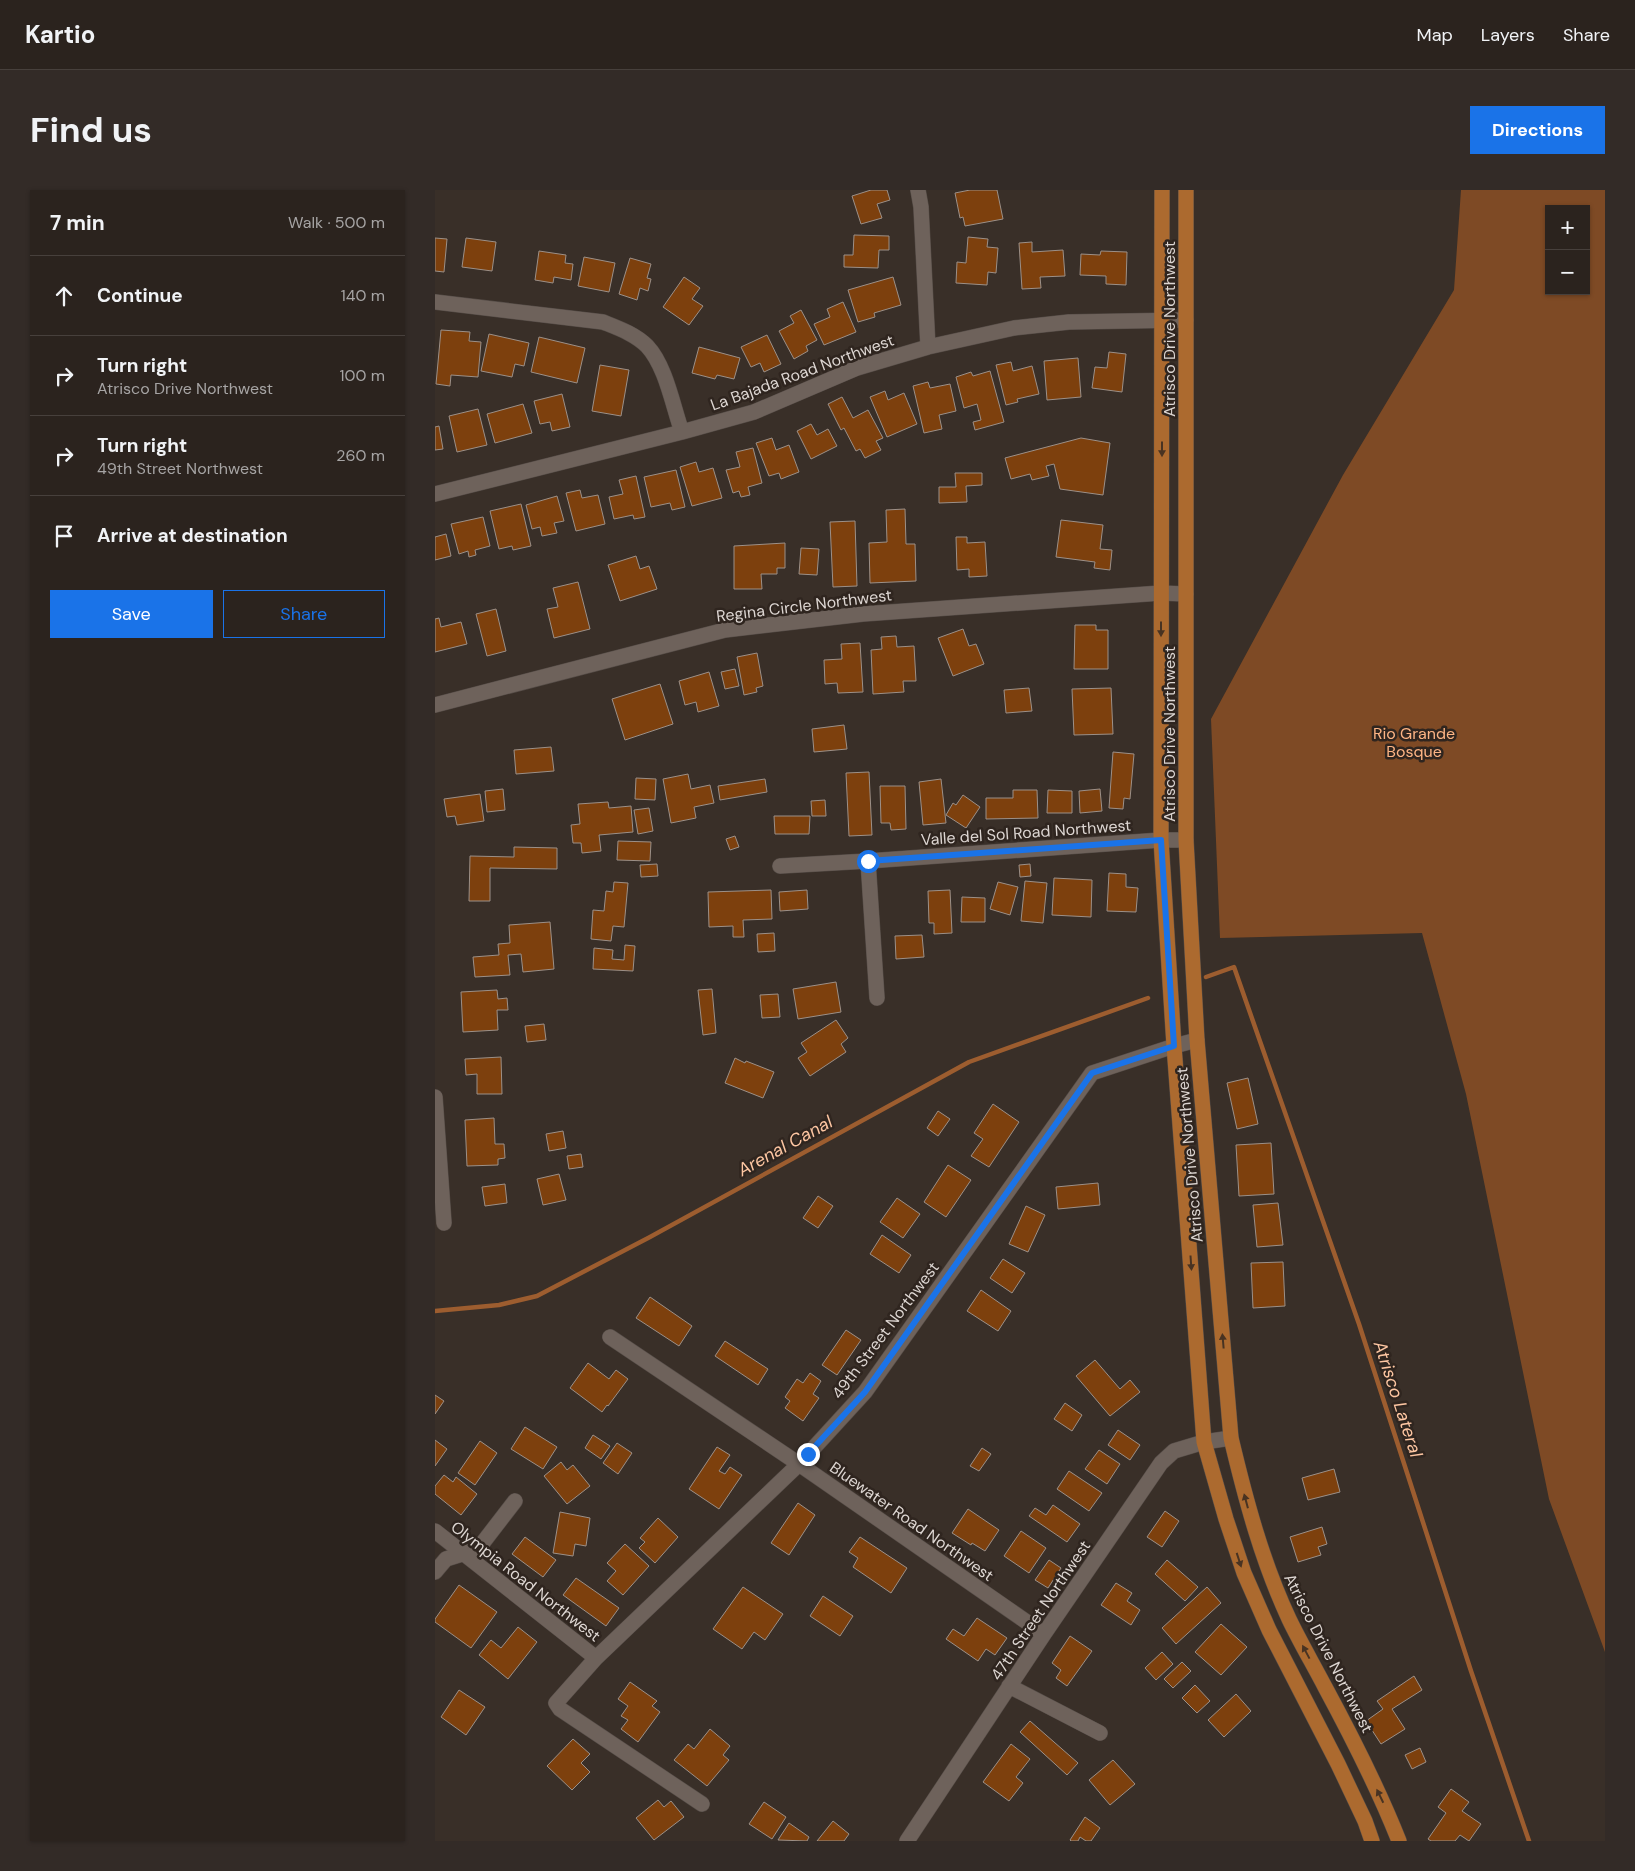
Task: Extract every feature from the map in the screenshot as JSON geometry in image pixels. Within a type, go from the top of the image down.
[{"type":"main road","name":"Atrisco Drive Northwest","points":[[1162,190],[1161,840],[1174,1046],[1205,1442],[1226,1519],[1244,1573],[1269,1630],[1338,1764],[1365,1821],[1372,1841]]},
{"type":"main road","name":"Atrisco Drive Northwest","points":[[1186,190],[1186,840],[1197,1040],[1231,1438],[1265,1564],[1289,1620],[1387,1809],[1399,1841]]},
{"type":"street","points":[[918,190],[921,207],[928,347]]},
{"type":"street","points":[[435,302],[603,322],[624,330],[647,346],[661,366],[682,432]]},
{"type":"street","name":"La Bajada Road Northwest","points":[[435,494],[754,412],[857,368],[928,347],[1014,328],[1069,322],[1186,320]]},
{"type":"street","name":"Regina Circle Northwest","points":[[435,705],[725,630],[863,614],[1161,592],[1186,594]]},
{"type":"street","name":"Valle del Sol Road Northwest","points":[[780,866],[1161,840],[1186,840]]},
{"type":"street","points":[[868,861],[877,998]]},
{"type":"street","name":"49th Street Northwest","points":[[702,1804],[561,1709],[556,1703],[596,1658],[799,1464],[865,1392],[1092,1073],[1197,1040]]},
{"type":"street","points":[[435,1097],[440,1220]]},
{"type":"street","name":"Bluewater Road Northwest","points":[[610,1336],[1044,1634]]},
{"type":"street","name":"47th Street Northwest","points":[[907,1841],[1009,1686],[1161,1463],[1174,1451],[1205,1442],[1231,1438]]},
{"type":"street","points":[[435,1572],[446,1559],[478,1548],[515,1501]]},
{"type":"street","name":"Olympia Road Northwest","points":[[435,1531],[596,1658]]},
{"type":"street","points":[[1009,1686],[1100,1734]]},
{"type":"green space","name":"Rio Grande Bosque","points":[[1461,190],[1605,190],[1605,1652],[1549,1499],[1466,1094],[1422,933],[1220,938],[1211,719],[1343,475],[1454,290]]},
{"type":"building","points":[[871,190],[887,190],[890,200],[877,204],[882,218],[861,224],[852,196]]},
{"type":"building","points":[[970,190],[997,190],[1003,219],[965,226],[963,217],[960,218],[955,193]]},
{"type":"building","points":[[854,235],[889,236],[889,250],[879,250],[878,268],[844,267],[844,255],[853,255]]},
{"type":"building","points":[[968,237],[988,239],[987,247],[998,248],[996,273],[988,272],[987,285],[956,283],[957,262],[966,263]]},
{"type":"building","points":[[435,238],[447,239],[444,272],[435,271]]},
{"type":"building","points":[[466,238],[496,242],[492,271],[462,267]]},
{"type":"building","points":[[1032,242],[1032,252],[1063,250],[1065,276],[1040,277],[1041,288],[1022,289],[1019,243]]},
{"type":"building","points":[[539,251],[566,255],[565,263],[573,264],[571,280],[554,277],[553,283],[535,280]]},
{"type":"building","points":[[1101,251],[1127,252],[1126,285],[1106,284],[1106,276],[1080,275],[1081,254],[1100,255]]},
{"type":"building","points":[[584,257],[615,263],[609,292],[578,286]]},
{"type":"building","points":[[630,258],[651,264],[647,278],[651,279],[648,291],[640,288],[637,300],[619,294]]},
{"type":"building","points":[[684,277],[700,288],[692,299],[703,306],[689,325],[663,307]]},
{"type":"building","points":[[893,277],[901,305],[874,313],[875,317],[858,322],[848,290]]},
{"type":"building","points":[[843,302],[856,332],[824,345],[814,324],[830,317],[827,309]]},
{"type":"building","points":[[801,310],[817,340],[806,346],[808,351],[794,359],[779,331],[794,323],[790,316]]},
{"type":"building","points":[[441,330],[470,332],[469,341],[481,342],[478,377],[451,375],[450,386],[436,384]]},
{"type":"building","points":[[489,334],[529,343],[524,366],[515,364],[512,377],[481,371]]},
{"type":"building","points":[[767,335],[781,364],[764,372],[760,363],[751,367],[741,347]]},
{"type":"building","points":[[539,337],[585,348],[577,383],[531,372]]},
{"type":"building","points":[[699,347],[740,358],[734,379],[717,375],[715,379],[692,373]]},
{"type":"building","points":[[1109,352],[1126,354],[1122,392],[1092,388],[1095,367],[1107,368]]},
{"type":"building","points":[[1078,358],[1081,397],[1047,400],[1044,361]]},
{"type":"building","points":[[1011,362],[1013,371],[1032,366],[1039,394],[1017,399],[1018,402],[1006,405],[996,365]]},
{"type":"building","points":[[600,365],[629,370],[621,416],[592,411]]},
{"type":"building","points":[[990,371],[1004,422],[975,430],[973,422],[981,420],[977,404],[964,408],[956,377],[971,372],[973,376]]},
{"type":"building","points":[[928,382],[930,388],[950,384],[956,411],[939,415],[942,429],[924,433],[913,386]]},
{"type":"building","points":[[885,391],[888,400],[904,393],[917,424],[887,437],[870,397]]},
{"type":"building","points":[[562,394],[570,427],[552,431],[550,422],[540,424],[534,401]]},
{"type":"building","points":[[842,397],[853,418],[868,410],[883,438],[876,441],[881,450],[865,458],[860,449],[856,451],[844,428],[841,430],[828,404]]},
{"type":"building","points":[[523,404],[532,433],[495,443],[487,414]]},
{"type":"building","points":[[478,409],[487,445],[457,452],[449,416]]},
{"type":"building","points":[[811,424],[817,435],[828,429],[837,446],[811,459],[797,431]]},
{"type":"building","points":[[439,426],[443,449],[435,450],[435,427]]},
{"type":"building","points":[[772,438],[776,450],[789,445],[799,472],[781,479],[779,473],[769,476],[756,443]]},
{"type":"building","points":[[1081,438],[1110,443],[1103,495],[1060,489],[1054,464],[1046,466],[1049,476],[1032,480],[1030,474],[1011,479],[1005,458]]},
{"type":"building","points":[[753,448],[762,483],[748,487],[750,495],[741,497],[739,491],[733,493],[726,470],[740,467],[736,452]]},
{"type":"building","points":[[696,462],[699,472],[713,468],[722,498],[692,506],[680,467]]},
{"type":"building","points":[[676,470],[685,507],[672,510],[670,503],[651,507],[644,477]]},
{"type":"building","points":[[955,473],[982,473],[982,485],[966,486],[967,502],[939,503],[939,487],[956,487]]},
{"type":"building","points":[[636,476],[645,517],[634,519],[633,515],[614,519],[609,497],[623,494],[619,480]]},
{"type":"building","points":[[580,490],[582,498],[598,495],[605,524],[576,531],[566,493]]},
{"type":"building","points":[[557,496],[564,521],[554,523],[557,533],[542,536],[540,527],[532,529],[526,505]]},
{"type":"building","points":[[521,504],[531,546],[513,550],[512,546],[499,549],[490,511]]},
{"type":"building","points":[[905,509],[906,544],[915,544],[916,581],[870,583],[869,543],[887,542],[886,510]]},
{"type":"building","points":[[483,517],[490,546],[475,550],[476,555],[469,557],[468,551],[459,554],[451,524]]},
{"type":"building","points":[[1061,520],[1103,525],[1100,549],[1112,550],[1110,570],[1094,568],[1095,562],[1056,557]]},
{"type":"building","points":[[855,521],[857,586],[833,587],[830,522]]},
{"type":"building","points":[[446,534],[451,556],[435,560],[435,537]]},
{"type":"building","points":[[956,537],[967,537],[967,543],[985,542],[987,576],[969,577],[969,569],[957,570]]},
{"type":"building","points":[[785,543],[785,568],[777,568],[777,574],[761,574],[762,589],[734,589],[734,546]]},
{"type":"building","points":[[801,548],[819,549],[817,575],[799,574]]},
{"type":"building","points":[[636,556],[640,569],[649,566],[657,589],[620,601],[608,565]]},
{"type":"building","points":[[578,582],[590,629],[554,638],[547,609],[558,607],[553,588]]},
{"type":"building","points":[[496,609],[506,651],[487,656],[476,614]]},
{"type":"building","points":[[439,618],[441,627],[461,622],[467,644],[435,652],[435,619]]},
{"type":"building","points":[[1075,625],[1096,625],[1096,630],[1108,630],[1108,669],[1074,669]]},
{"type":"building","points":[[963,629],[969,646],[976,644],[984,664],[953,676],[938,638]]},
{"type":"building","points":[[896,636],[897,647],[914,646],[916,681],[903,681],[904,692],[873,694],[871,650],[882,649],[881,637]]},
{"type":"building","points":[[860,643],[863,692],[838,693],[837,683],[825,684],[824,660],[842,659],[841,644]]},
{"type":"building","points":[[757,653],[763,686],[756,688],[757,692],[744,695],[737,657]]},
{"type":"building","points":[[735,669],[739,686],[725,689],[721,672]]},
{"type":"building","points":[[709,672],[719,706],[698,712],[696,702],[685,705],[679,681]]},
{"type":"building","points":[[660,684],[673,724],[625,740],[612,699]]},
{"type":"building","points":[[1029,688],[1032,711],[1006,713],[1004,690]]},
{"type":"building","points":[[1111,688],[1113,734],[1074,735],[1072,689]]},
{"type":"building","points":[[844,725],[847,749],[814,752],[812,729]]},
{"type":"building","points":[[551,747],[554,771],[516,774],[514,750]]},
{"type":"building","points":[[1113,752],[1134,754],[1130,799],[1124,798],[1123,809],[1109,808]]},
{"type":"building","points":[[869,772],[872,835],[849,836],[846,773]]},
{"type":"building","points":[[688,774],[691,789],[710,785],[714,803],[694,807],[696,818],[671,823],[663,779]]},
{"type":"building","points":[[636,778],[656,779],[655,800],[635,799]]},
{"type":"building","points":[[765,779],[767,792],[720,800],[718,786]]},
{"type":"building","points":[[941,779],[946,823],[923,825],[919,782]]},
{"type":"building","points":[[880,786],[905,786],[906,829],[891,830],[890,823],[881,823]]},
{"type":"building","points":[[503,789],[505,810],[487,812],[485,791]]},
{"type":"building","points":[[1100,789],[1102,811],[1080,813],[1079,791]]},
{"type":"building","points":[[1013,790],[1037,790],[1038,818],[986,819],[986,798],[1013,798]]},
{"type":"building","points":[[1048,790],[1072,791],[1072,813],[1047,813]]},
{"type":"building","points":[[480,794],[484,821],[457,825],[455,816],[447,817],[444,799]]},
{"type":"building","points":[[963,795],[980,807],[966,828],[946,815],[953,803],[956,805]]},
{"type":"building","points":[[825,800],[826,816],[812,816],[811,801]]},
{"type":"building","points":[[608,802],[609,808],[631,806],[633,832],[599,835],[601,851],[582,853],[581,843],[573,843],[571,825],[580,824],[578,804]]},
{"type":"building","points":[[649,808],[653,831],[638,834],[634,810]]},
{"type":"building","points":[[774,816],[810,816],[809,834],[775,834]]},
{"type":"building","points":[[735,836],[739,847],[730,850],[726,839]]},
{"type":"building","points":[[618,841],[651,842],[650,861],[617,860]]},
{"type":"building","points":[[514,847],[557,848],[557,869],[490,868],[490,901],[469,901],[470,856],[514,857]]},
{"type":"building","points":[[657,864],[658,876],[641,877],[640,865]]},
{"type":"building","points":[[1030,864],[1031,876],[1020,877],[1019,865]]},
{"type":"building","points":[[1109,873],[1126,874],[1126,887],[1138,888],[1136,912],[1107,911]]},
{"type":"building","points":[[1054,878],[1092,880],[1091,917],[1052,915]]},
{"type":"building","points":[[1025,881],[1047,883],[1043,923],[1021,921]]},
{"type":"building","points":[[614,882],[628,883],[624,927],[613,926],[611,941],[591,939],[593,910],[604,911],[606,891],[613,892]]},
{"type":"building","points":[[998,882],[1018,887],[1010,915],[990,909]]},
{"type":"building","points":[[771,890],[772,919],[743,920],[744,937],[733,937],[733,926],[709,927],[708,892]]},
{"type":"building","points":[[807,890],[808,909],[780,911],[779,892]]},
{"type":"building","points":[[950,890],[952,933],[934,934],[934,923],[929,923],[928,891]]},
{"type":"building","points":[[962,897],[985,898],[985,922],[961,922]]},
{"type":"building","points":[[550,922],[554,969],[523,972],[521,954],[508,955],[510,975],[475,977],[473,957],[499,955],[498,944],[510,943],[509,925]]},
{"type":"building","points":[[774,933],[775,951],[758,952],[757,934]]},
{"type":"building","points":[[922,935],[924,957],[896,959],[895,936]]},
{"type":"building","points":[[625,945],[635,946],[633,971],[593,969],[594,948],[613,950],[612,959],[624,960]]},
{"type":"building","points":[[836,982],[841,1012],[798,1019],[793,989]]},
{"type":"building","points":[[712,989],[716,1033],[703,1035],[698,990]]},
{"type":"building","points":[[497,990],[498,999],[507,998],[508,1010],[497,1010],[498,1030],[463,1032],[461,992]]},
{"type":"building","points":[[778,994],[780,1017],[762,1018],[760,995]]},
{"type":"building","points":[[836,1020],[848,1038],[841,1044],[846,1052],[810,1076],[798,1058],[807,1052],[801,1043]]},
{"type":"building","points":[[544,1024],[546,1040],[527,1042],[525,1026]]},
{"type":"building","points":[[501,1057],[502,1094],[477,1094],[477,1074],[466,1075],[465,1059]]},
{"type":"building","points":[[735,1058],[774,1072],[763,1098],[725,1083]]},
{"type":"building","points":[[1248,1078],[1258,1124],[1237,1129],[1227,1083]]},
{"type":"building","points":[[993,1104],[1019,1122],[989,1167],[971,1156],[983,1139],[974,1133]]},
{"type":"building","points":[[938,1111],[950,1119],[938,1136],[927,1128]]},
{"type":"building","points":[[494,1118],[495,1144],[504,1144],[505,1158],[498,1159],[498,1165],[467,1166],[465,1120]]},
{"type":"building","points":[[563,1131],[566,1148],[549,1151],[546,1134]]},
{"type":"building","points":[[1271,1143],[1274,1194],[1239,1196],[1236,1145]]},
{"type":"building","points":[[581,1154],[583,1167],[569,1169],[567,1156]]},
{"type":"building","points":[[948,1165],[971,1180],[946,1217],[924,1202]]},
{"type":"building","points":[[559,1174],[566,1200],[543,1205],[537,1179]]},
{"type":"building","points":[[1098,1183],[1100,1205],[1058,1209],[1056,1187]]},
{"type":"building","points":[[505,1184],[507,1203],[485,1206],[482,1187]]},
{"type":"building","points":[[818,1196],[833,1206],[818,1228],[803,1218]]},
{"type":"building","points":[[897,1198],[920,1214],[903,1238],[880,1222]]},
{"type":"building","points":[[1278,1203],[1283,1245],[1257,1247],[1253,1205]]},
{"type":"building","points":[[1026,1206],[1045,1215],[1028,1252],[1009,1244]]},
{"type":"building","points":[[882,1235],[911,1255],[899,1273],[870,1254]]},
{"type":"building","points":[[1003,1259],[1025,1273],[1012,1293],[990,1278]]},
{"type":"building","points":[[1283,1262],[1285,1306],[1253,1308],[1251,1263]]},
{"type":"building","points":[[981,1290],[1011,1311],[998,1331],[967,1311]]},
{"type":"building","points":[[650,1297],[692,1326],[679,1346],[636,1318]]},
{"type":"building","points":[[846,1330],[861,1340],[837,1375],[822,1365]]},
{"type":"building","points":[[725,1341],[768,1369],[758,1385],[715,1356]]},
{"type":"building","points":[[1095,1360],[1120,1389],[1130,1380],[1140,1392],[1110,1416],[1076,1376]]},
{"type":"building","points":[[588,1363],[609,1379],[616,1370],[628,1379],[602,1412],[570,1388]]},
{"type":"building","points":[[810,1373],[821,1381],[813,1394],[819,1398],[803,1421],[785,1408],[790,1401],[785,1397],[797,1379],[803,1383]]},
{"type":"building","points":[[435,1395],[444,1401],[435,1414]]},
{"type":"building","points":[[1065,1403],[1082,1415],[1072,1431],[1054,1419]]},
{"type":"building","points":[[525,1427],[557,1447],[543,1469],[511,1449]]},
{"type":"building","points":[[1118,1430],[1140,1445],[1130,1460],[1108,1445]]},
{"type":"building","points":[[593,1435],[610,1446],[601,1459],[585,1448]]},
{"type":"building","points":[[435,1440],[447,1449],[435,1466]]},
{"type":"building","points":[[480,1441],[497,1453],[475,1485],[458,1473]]},
{"type":"building","points":[[617,1443],[632,1453],[618,1474],[603,1463]]},
{"type":"building","points":[[717,1447],[730,1455],[719,1471],[725,1474],[730,1467],[742,1475],[719,1509],[689,1489]]},
{"type":"building","points":[[982,1448],[991,1454],[979,1471],[970,1466]]},
{"type":"building","points":[[1099,1450],[1120,1464],[1107,1484],[1085,1469]]},
{"type":"building","points":[[561,1462],[567,1470],[573,1465],[590,1486],[567,1504],[544,1476]]},
{"type":"building","points":[[1334,1469],[1340,1492],[1308,1500],[1302,1478]]},
{"type":"building","points":[[1069,1471],[1102,1493],[1089,1511],[1057,1489]]},
{"type":"building","points":[[444,1475],[453,1482],[456,1477],[477,1494],[461,1515],[435,1494],[435,1486]]},
{"type":"building","points":[[798,1503],[815,1515],[789,1555],[771,1543]]},
{"type":"building","points":[[1053,1505],[1080,1524],[1067,1542],[1029,1516],[1035,1508],[1046,1515]]},
{"type":"building","points":[[968,1509],[999,1530],[985,1551],[952,1533]]},
{"type":"building","points":[[1165,1511],[1179,1521],[1162,1547],[1147,1537]]},
{"type":"building","points":[[560,1512],[590,1518],[586,1546],[575,1544],[573,1556],[553,1553]]},
{"type":"building","points":[[658,1518],[678,1537],[655,1563],[639,1548],[645,1542],[640,1538]]},
{"type":"building","points":[[1322,1527],[1327,1544],[1318,1547],[1321,1555],[1298,1562],[1290,1537]]},
{"type":"building","points":[[1021,1531],[1046,1548],[1029,1573],[1004,1556]]},
{"type":"building","points":[[525,1537],[556,1560],[543,1577],[512,1554]]},
{"type":"building","points":[[860,1537],[907,1568],[891,1593],[853,1567],[858,1558],[849,1552]]},
{"type":"building","points":[[625,1544],[649,1566],[623,1595],[607,1581],[616,1571],[607,1563]]},
{"type":"building","points":[[1049,1560],[1061,1568],[1048,1588],[1035,1580]]},
{"type":"building","points":[[1167,1560],[1198,1587],[1185,1601],[1155,1574]]},
{"type":"building","points":[[576,1578],[619,1608],[606,1626],[563,1595]]},
{"type":"building","points":[[1116,1583],[1132,1593],[1127,1601],[1140,1610],[1131,1625],[1101,1605]]},
{"type":"building","points":[[459,1585],[497,1612],[471,1648],[435,1622],[435,1619]]},
{"type":"building","points":[[743,1587],[783,1614],[765,1640],[754,1632],[742,1649],[713,1629]]},
{"type":"building","points":[[1207,1587],[1221,1603],[1176,1644],[1162,1628]]},
{"type":"building","points":[[823,1596],[853,1616],[840,1636],[810,1616]]},
{"type":"building","points":[[977,1618],[1007,1638],[995,1655],[986,1649],[978,1661],[946,1639],[953,1629],[964,1636]]},
{"type":"building","points":[[1221,1624],[1247,1647],[1221,1675],[1195,1652]]},
{"type":"building","points":[[518,1627],[537,1642],[508,1679],[479,1655],[491,1640],[501,1648]]},
{"type":"building","points":[[1070,1636],[1092,1651],[1067,1686],[1056,1678],[1061,1670],[1052,1663]]},
{"type":"building","points":[[1162,1652],[1173,1664],[1156,1680],[1145,1668]]},
{"type":"building","points":[[1182,1662],[1191,1671],[1173,1688],[1164,1679]]},
{"type":"building","points":[[1414,1676],[1422,1690],[1392,1709],[1405,1729],[1381,1744],[1366,1721],[1383,1709],[1377,1701]]},
{"type":"building","points":[[630,1682],[657,1701],[652,1706],[660,1712],[638,1742],[621,1729],[628,1720],[621,1716],[628,1706],[618,1699]]},
{"type":"building","points":[[1195,1685],[1210,1701],[1197,1713],[1182,1698]]},
{"type":"building","points":[[459,1690],[485,1707],[466,1735],[441,1717]]},
{"type":"building","points":[[1236,1694],[1251,1711],[1224,1737],[1208,1720]]},
{"type":"building","points":[[1030,1721],[1078,1763],[1067,1775],[1020,1732]]},
{"type":"building","points":[[710,1729],[730,1746],[723,1755],[729,1760],[707,1786],[674,1760],[688,1744],[694,1749]]},
{"type":"building","points":[[573,1739],[590,1754],[581,1763],[590,1772],[572,1790],[547,1766]]},
{"type":"building","points":[[1011,1744],[1030,1759],[1016,1777],[1023,1783],[1009,1801],[983,1782]]},
{"type":"building","points":[[1420,1748],[1426,1762],[1412,1769],[1405,1755]]},
{"type":"building","points":[[1113,1760],[1135,1784],[1110,1805],[1089,1780]]},
{"type":"building","points":[[1451,1789],[1469,1802],[1462,1811],[1481,1824],[1469,1841],[1460,1835],[1455,1841],[1431,1841],[1428,1839],[1446,1813],[1438,1807]]},
{"type":"building","points":[[658,1800],[664,1807],[671,1801],[684,1817],[654,1840],[636,1818]]},
{"type":"building","points":[[764,1802],[786,1817],[772,1839],[749,1824]]},
{"type":"building","points":[[1085,1817],[1100,1828],[1091,1841],[1086,1841],[1080,1837],[1078,1841],[1071,1841],[1070,1840]]},
{"type":"building","points":[[833,1821],[849,1834],[844,1841],[817,1841]]},
{"type":"building","points":[[789,1823],[809,1837],[807,1841],[778,1840]]},
{"type":"waterway","name":"Atrisco Lateral","points":[[1206,977],[1234,967],[1359,1324],[1471,1671],[1529,1841]]},
{"type":"waterway","name":"Arenal Canal","points":[[435,1311],[499,1305],[537,1296],[650,1237],[969,1062],[1148,998]]},
{"type":"route","points":[[808,1454],[865,1392],[1092,1073],[1174,1046],[1161,840],[868,861]]}]
